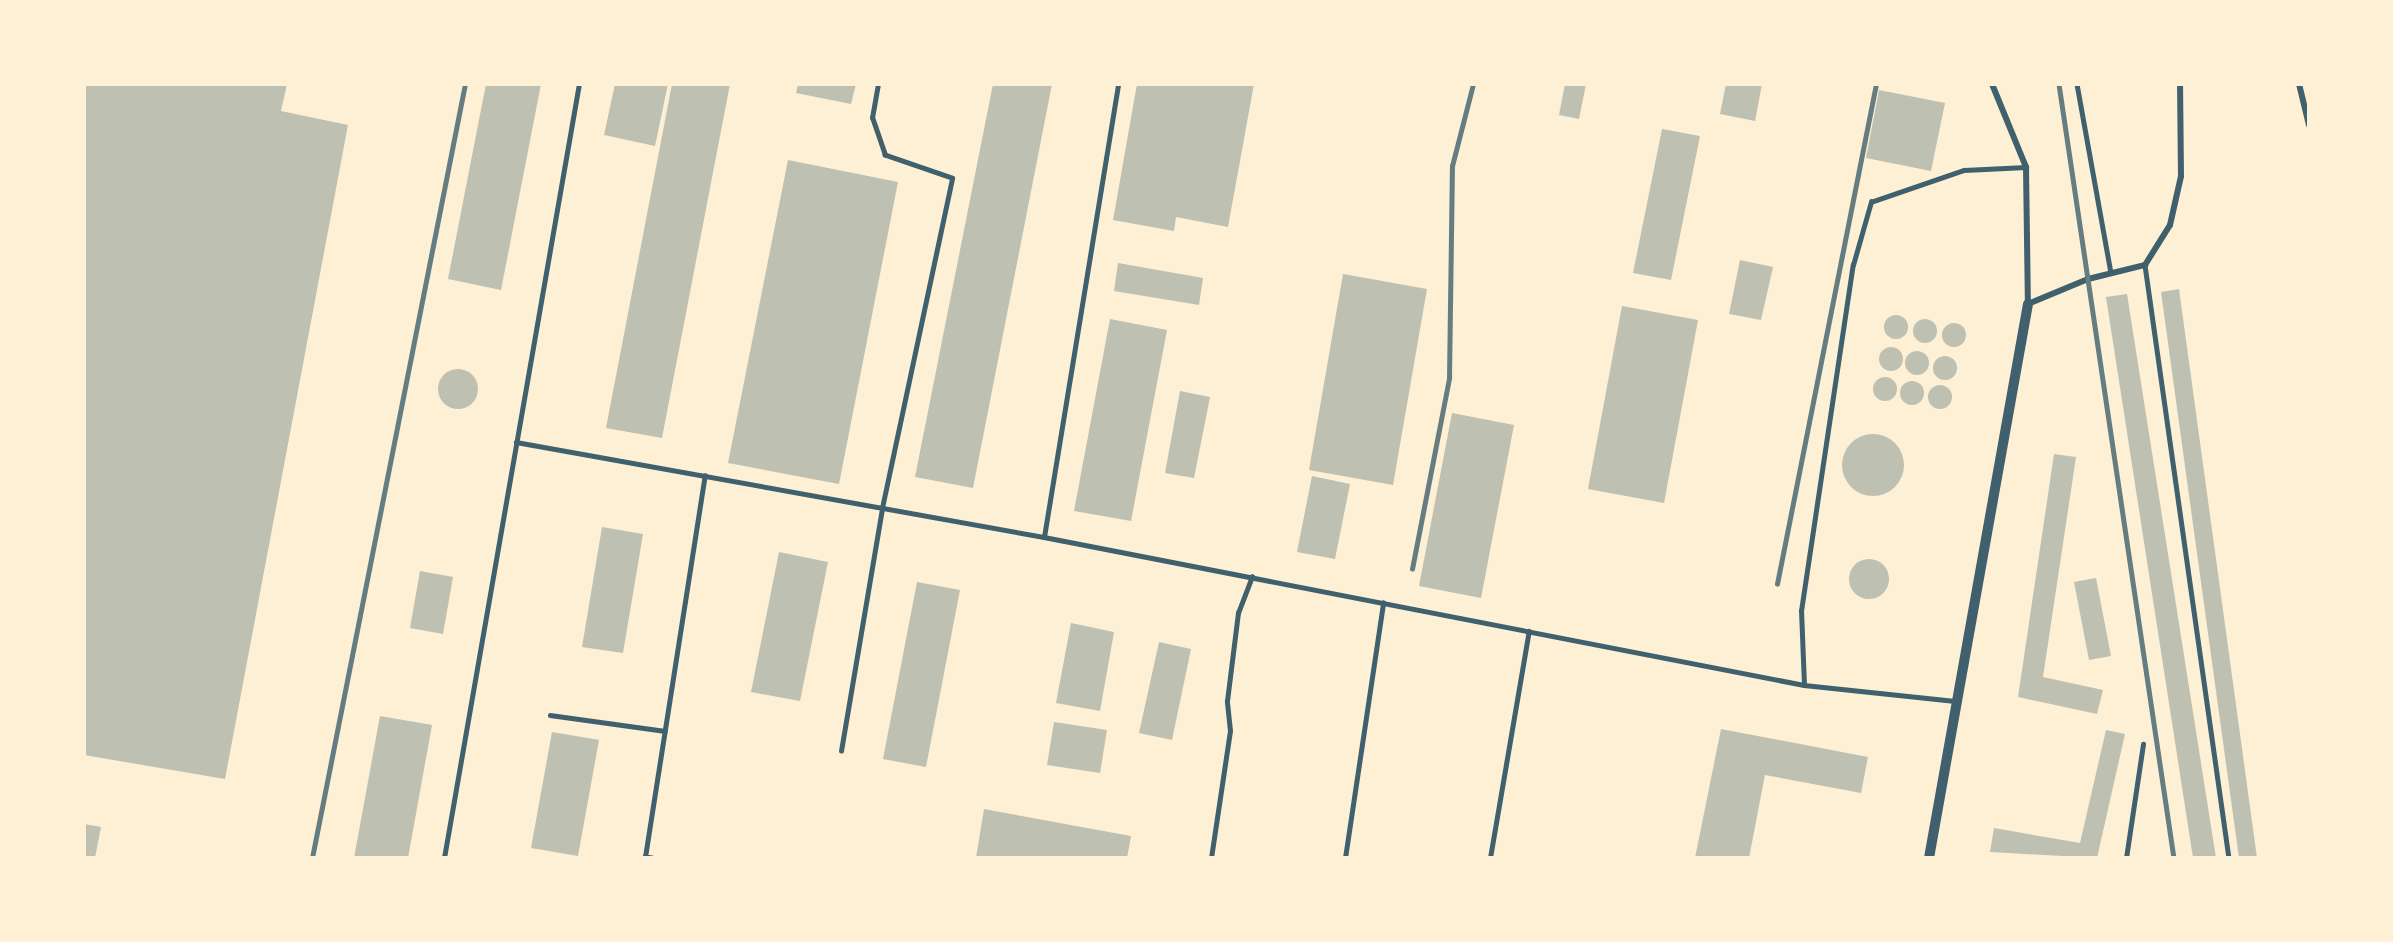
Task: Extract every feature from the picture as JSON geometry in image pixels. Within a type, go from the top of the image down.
[{"type":"street","points":[[1929,858],[2028,304],[2026,167],[1992,84]]},
{"type":"street","points":[[2028,304],[2111,273],[2145,265],[2170,225],[2181,176],[2180,84]]},
{"type":"street","points":[[2300,84],[2309,124]]},
{"type":"lane","points":[[444,858],[579,84]]},
{"type":"lane","points":[[841,751],[882,508],[952,178],[885,155],[872,118],[878,84]]},
{"type":"lane","points":[[1044,537],[1118,84]]},
{"type":"lane","points":[[2077,84],[2111,273]]},
{"type":"lane","points":[[1804,685],[1801,611],[1853,265],[1871,202],[1964,170],[2026,167]]},
{"type":"lane","points":[[2145,265],[2229,858]]},
{"type":"lane","points":[[516,442],[1044,537],[1804,685],[1957,701]]},
{"type":"lane","points":[[652,858],[645,857],[705,476]]},
{"type":"lane","points":[[1211,858],[1230,731],[1227,702],[1238,613],[1252,577]]},
{"type":"lane","points":[[1345,858],[1383,603]]},
{"type":"lane","points":[[1490,858],[1529,631]]},
{"type":"lane","points":[[550,715],[665,730]]},
{"type":"lane","points":[[2127,858],[2143,744]]},
{"type":"building","points":[[84,84],[287,84],[281,111],[348,125],[225,779],[84,755]]},
{"type":"building","points":[[486,84],[541,84],[501,290],[448,279]]},
{"type":"building","points":[[615,84],[668,84],[655,146],[604,135]]},
{"type":"building","points":[[672,84],[730,84],[662,438],[606,428]]},
{"type":"building","points":[[798,84],[856,84],[851,104],[796,93]]},
{"type":"building","points":[[993,84],[1052,84],[973,488],[915,477]]},
{"type":"building","points":[[1137,84],[1254,84],[1228,227],[1176,217],[1174,231],[1113,220]]},
{"type":"building","points":[[1565,84],[1586,84],[1579,119],[1559,115]]},
{"type":"building","points":[[1726,84],[1762,84],[1755,121],[1720,114]]},
{"type":"building","points":[[1879,90],[1945,103],[1931,171],[1866,158]]},
{"type":"building","points":[[1662,129],[1700,136],[1671,280],[1633,273]]},
{"type":"building","points":[[788,160],[898,182],[839,484],[728,463]]},
{"type":"building","points":[[1740,260],[1773,267],[1761,320],[1729,314]]},
{"type":"building","points":[[1118,263],[1203,278],[1199,305],[1114,291]]},
{"type":"building","points":[[1343,274],[1427,289],[1393,485],[1309,470]]},
{"type":"building","points":[[2179,289],[2257,858],[2239,858],[2161,292]]},
{"type":"building","points":[[2127,294],[2216,858],[2193,858],[2106,297]]},
{"type":"building","points":[[1622,306],[1698,320],[1664,503],[1588,489]]},
{"type":"building","points":[[1896,315],[1905,318],[1908,327],[1905,336],[1896,339],[1887,336],[1884,327],[1887,318]]},
{"type":"building","points":[[1110,319],[1167,330],[1131,521],[1074,511]]},
{"type":"building","points":[[1925,319],[1934,322],[1937,331],[1934,340],[1925,343],[1916,340],[1913,331],[1916,322]]},
{"type":"building","points":[[1954,323],[1963,326],[1966,335],[1963,344],[1954,347],[1945,344],[1942,335],[1945,326]]},
{"type":"building","points":[[1891,347],[1900,350],[1903,359],[1900,368],[1891,371],[1882,368],[1879,359],[1882,350]]},
{"type":"building","points":[[1917,351],[1926,354],[1929,363],[1926,372],[1917,375],[1908,372],[1905,363],[1908,354]]},
{"type":"building","points":[[1945,356],[1954,359],[1957,368],[1954,377],[1945,380],[1936,377],[1933,368],[1936,359]]},
{"type":"building","points":[[458,369],[472,375],[478,389],[472,403],[458,409],[444,403],[438,389],[444,375]]},
{"type":"building","points":[[1885,377],[1894,380],[1897,389],[1894,398],[1885,401],[1876,398],[1873,389],[1876,380]]},
{"type":"building","points":[[1912,381],[1921,384],[1924,393],[1921,402],[1912,405],[1903,402],[1900,393],[1903,384]]},
{"type":"building","points":[[1940,385],[1949,388],[1952,397],[1949,406],[1940,409],[1931,406],[1928,397],[1931,388]]},
{"type":"building","points":[[1180,391],[1210,397],[1194,478],[1165,473]]},
{"type":"building","points":[[1452,413],[1514,425],[1481,598],[1419,586]]},
{"type":"building","points":[[1867,434],[1879,434],[1895,443],[1902,453],[1904,465],[1902,477],[1895,487],[1879,496],[1867,496],[1856,491],[1847,482],[1842,471],[1842,459],[1847,448],[1856,439]]},
{"type":"building","points":[[2054,454],[2076,457],[2043,677],[2103,690],[2097,714],[2018,697]]},
{"type":"building","points":[[1312,476],[1350,484],[1335,559],[1297,552]]},
{"type":"building","points":[[602,527],[643,534],[623,653],[582,647]]},
{"type":"building","points":[[779,552],[828,562],[800,701],[751,692]]},
{"type":"building","points":[[1869,559],[1883,565],[1889,579],[1883,593],[1869,599],[1855,593],[1849,579],[1855,565]]},
{"type":"building","points":[[420,571],[453,577],[443,634],[410,628]]},
{"type":"building","points":[[2096,578],[2111,656],[2089,660],[2074,582]]},
{"type":"building","points":[[917,582],[960,590],[926,767],[883,759]]},
{"type":"building","points":[[1071,623],[1114,632],[1100,711],[1056,703]]},
{"type":"building","points":[[1159,642],[1191,649],[1172,740],[1139,733]]},
{"type":"building","points":[[380,716],[432,725],[408,858],[354,858]]},
{"type":"building","points":[[1054,722],[1107,730],[1100,773],[1047,765]]},
{"type":"building","points":[[1721,729],[1868,757],[1861,793],[1765,775],[1749,858],[1695,858]]},
{"type":"building","points":[[2106,730],[2125,734],[2097,858],[1990,852],[1994,828],[2080,843]]},
{"type":"building","points":[[552,732],[599,740],[578,856],[531,848]]},
{"type":"building","points":[[984,809],[1131,836],[1127,858],[976,858]]},
{"type":"building","points":[[84,824],[101,827],[95,858],[84,858]]},
{"type":"railway","points":[[312,858],[465,84]]},
{"type":"railway","points":[[1412,569],[1449,378],[1452,166],[1473,84]]},
{"type":"railway","points":[[1777,584],[1876,84]]},
{"type":"railway","points":[[2059,84],[2174,858]]}]
